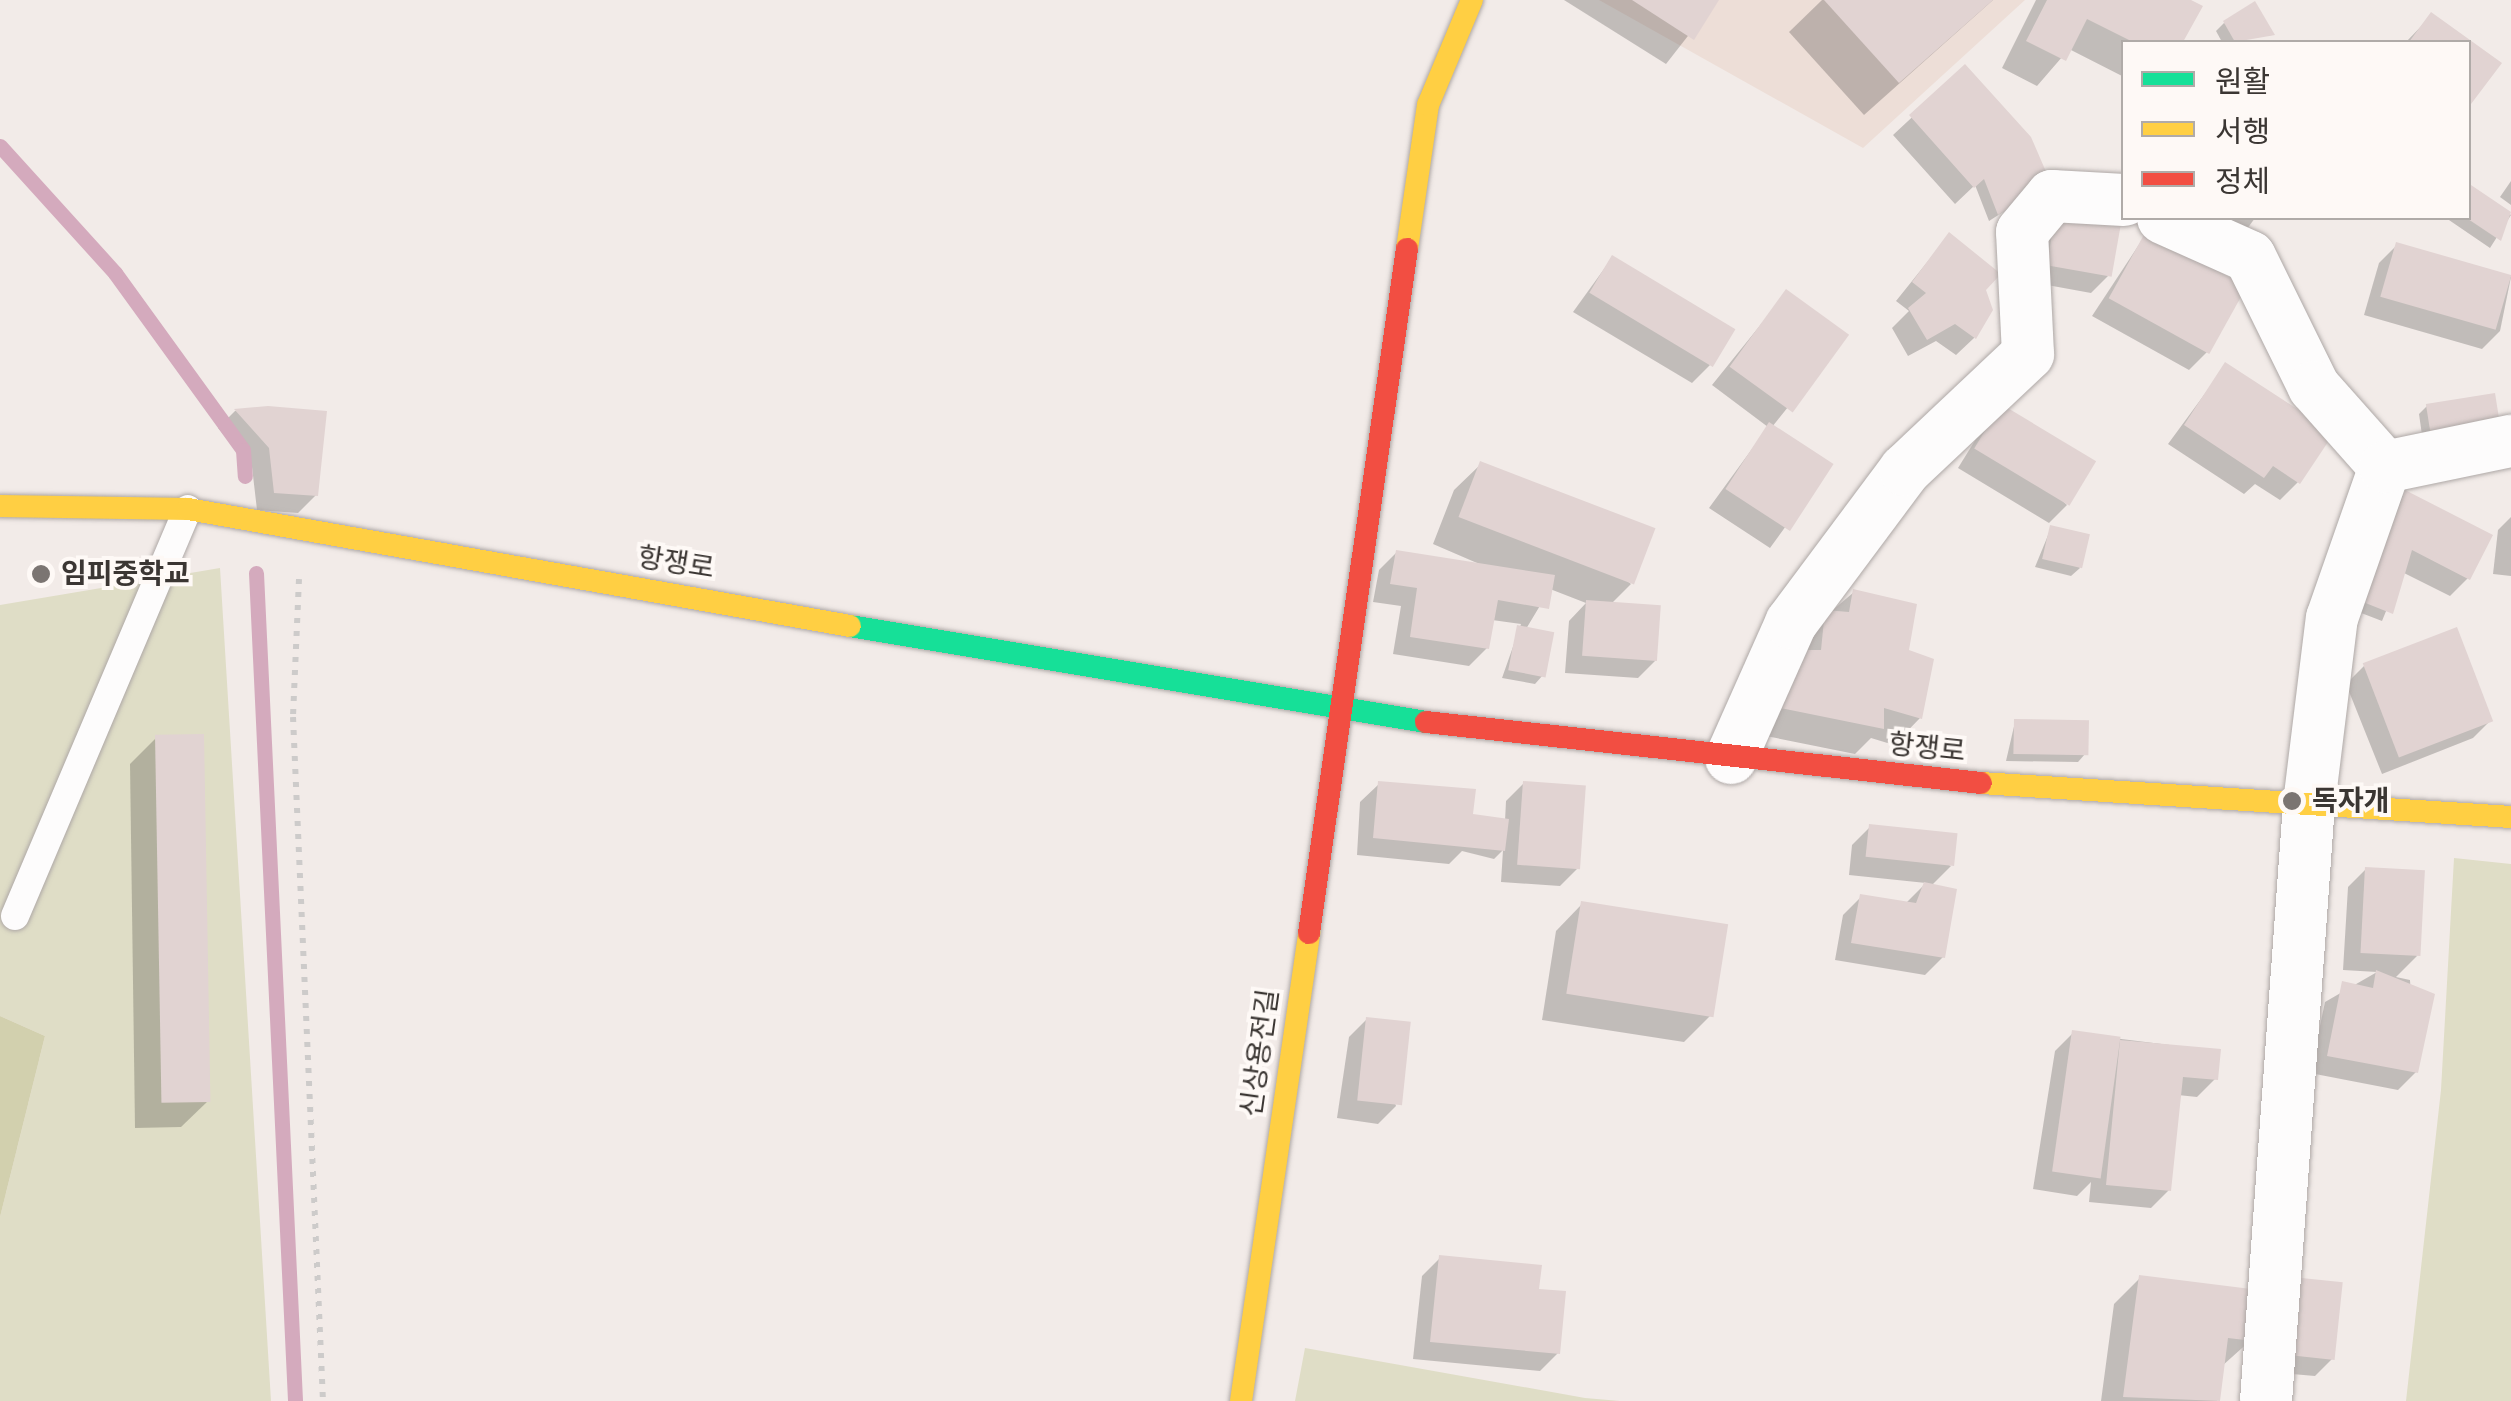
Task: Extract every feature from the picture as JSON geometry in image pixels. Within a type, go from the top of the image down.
[{"type":"street","points":[[1339,712],[1428,105],[1472,0]]},
{"type":"street","points":[[1731,758],[1791,622],[1905,470],[2028,354],[2022,232],[2052,196],[2121,200]]},
{"type":"street","points":[[2167,220],[2250,257],[2314,387],[2385,467]]},
{"type":"street","points":[[2385,467],[2511,442]]},
{"type":"street","points":[[2266,1401],[2309,804],[2332,618],[2385,467]]},
{"type":"street","name":"항쟁로","points":[[0,506],[188,509],[301,533],[1023,650],[1339,712],[1731,758],[2511,817]]},
{"type":"street","name":"신상용전길","points":[[1241,1401],[1339,712]]},
{"type":"lane","points":[[15,916],[188,509]]},
{"type":"path","points":[[301,533],[293,717],[323,1401]]},
{"type":"shaded area","points":[[1599,0],[2025,0],[1863,148]]},
{"type":"shaded area","points":[[220,568],[271,1401],[0,1401],[0,1217],[45,1036],[0,1016],[0,605]]},
{"type":"shaded area","points":[[2454,858],[2511,864],[2511,1401],[2406,1401],[2441,1090]]},
{"type":"shaded area","points":[[0,1016],[45,1036],[0,1217]]},
{"type":"shaded area","points":[[1305,1348],[1585,1398],[1620,1401],[1295,1401]]},
{"type":"building","points":[[1632,0],[1719,0],[1694,40]]},
{"type":"building","points":[[1824,0],[1993,0],[1899,83]]},
{"type":"building","points":[[2047,0],[2191,0],[2203,6],[2184,40],[2129,40],[2087,19],[2066,61],[2026,41]]},
{"type":"building","points":[[2255,1],[2275,35],[2234,40],[2223,21]]},
{"type":"building","points":[[2431,12],[2470,40],[2410,40]]},
{"type":"building","points":[[2471,41],[2502,63],[2471,104]]},
{"type":"building","points":[[1965,64],[2031,137],[2050,181],[1998,215],[1984,179],[1974,188],[1909,115]]},
{"type":"building","points":[[2471,185],[2511,212],[2501,241],[2470,220]]},
{"type":"building","points":[[2056,212],[2121,223],[2112,277],[2047,265]]},
{"type":"building","points":[[2146,231],[2247,287],[2209,354],[2109,298]]},
{"type":"building","points":[[1949,232],[2001,274],[1986,290],[1993,310],[1976,339],[1955,324],[1927,340],[1908,308],[1926,293],[1912,282]]},
{"type":"building","points":[[2396,242],[2511,275],[2496,330],[2380,297]]},
{"type":"building","points":[[1612,255],[1735,329],[1713,367],[1589,293]]},
{"type":"building","points":[[1786,289],[1849,335],[1793,413],[1730,367]]},
{"type":"building","points":[[2225,362],[2334,433],[2300,484],[2273,466],[2264,478],[2184,425]]},
{"type":"building","points":[[2495,393],[2501,431],[2432,441],[2426,404]]},
{"type":"building","points":[[2001,404],[2096,461],[2069,506],[1974,449]]},
{"type":"building","points":[[268,406],[327,411],[318,496],[274,493],[269,448],[234,409]]},
{"type":"building","points":[[1769,422],[1834,464],[1790,531],[1725,489]]},
{"type":"building","points":[[1480,461],[1656,528],[1634,584],[1458,517]]},
{"type":"building","points":[[2405,490],[2493,535],[2470,580],[2412,550],[2393,614],[2363,602]]},
{"type":"building","points":[[2050,525],[2090,534],[2082,568],[2042,559]]},
{"type":"building","points":[[1396,550],[1555,575],[1549,609],[1498,600],[1489,649],[1410,637],[1417,588],[1390,584]]},
{"type":"building","points":[[1853,589],[1917,604],[1909,650],[1934,659],[1922,719],[1884,708],[1884,729],[1776,707],[1800,650],[1821,650],[1825,610],[1849,612]]},
{"type":"building","points":[[1586,600],[1661,605],[1657,661],[1582,656]]},
{"type":"building","points":[[1517,625],[1554,632],[1546,677],[1508,670]]},
{"type":"building","points":[[2457,627],[2493,721],[2399,757],[2363,663]]},
{"type":"building","points":[[2014,719],[2089,720],[2088,755],[2013,754]]},
{"type":"building","points":[[204,734],[210,1102],[161,1103],[155,735]]},
{"type":"building","points":[[1378,781],[1476,789],[1473,814],[1509,819],[1505,851],[1373,838]]},
{"type":"building","points":[[1523,781],[1586,785],[1580,869],[1517,865]]},
{"type":"building","points":[[1869,824],[1958,833],[1954,866],[1866,857]]},
{"type":"building","points":[[2365,867],[2425,870],[2420,956],[2360,953]]},
{"type":"building","points":[[1924,882],[1957,889],[1945,958],[1851,943],[1860,894],[1916,903]]},
{"type":"building","points":[[1581,901],[1728,924],[1713,1017],[1566,994]]},
{"type":"building","points":[[2376,970],[2435,994],[2418,1073],[2327,1056],[2342,981],[2373,988]]},
{"type":"building","points":[[1366,1017],[1411,1022],[1402,1105],[1357,1101]]},
{"type":"building","points":[[2072,1030],[2121,1037],[2101,1178],[2052,1172]]},
{"type":"building","points":[[2120,1040],[2221,1049],[2218,1080],[2183,1077],[2171,1191],[2106,1185]]},
{"type":"building","points":[[1439,1255],[1542,1265],[1539,1289],[1566,1291],[1560,1354],[1430,1342]]},
{"type":"building","points":[[2139,1275],[2259,1290],[2253,1341],[2228,1338],[2220,1401],[2123,1397]]},
{"type":"building","points":[[2292,1277],[2343,1282],[2335,1360],[2284,1355]]},
{"type":"waterway","points":[[0,146],[115,273],[243,450],[245,476]]},
{"type":"waterway","points":[[256,573],[295,1401]]},
{"type":"traffic: fast","points":[[850,626],[1426,722]]},
{"type":"traffic: slow","points":[[1407,249],[1428,105],[1472,0]]},
{"type":"traffic: slow","points":[[0,506],[188,509],[850,626]]},
{"type":"traffic: slow","points":[[1981,783],[2511,817]]},
{"type":"traffic: slow","points":[[1241,1401],[1309,933]]},
{"type":"traffic: jam","points":[[1309,933],[1407,249]]},
{"type":"traffic: jam","points":[[1426,722],[1981,783]]},
{"type":"place","name":"임피중학교","points":[[41,574]]},
{"type":"place","name":"독자개","points":[[2292,801]]}]
